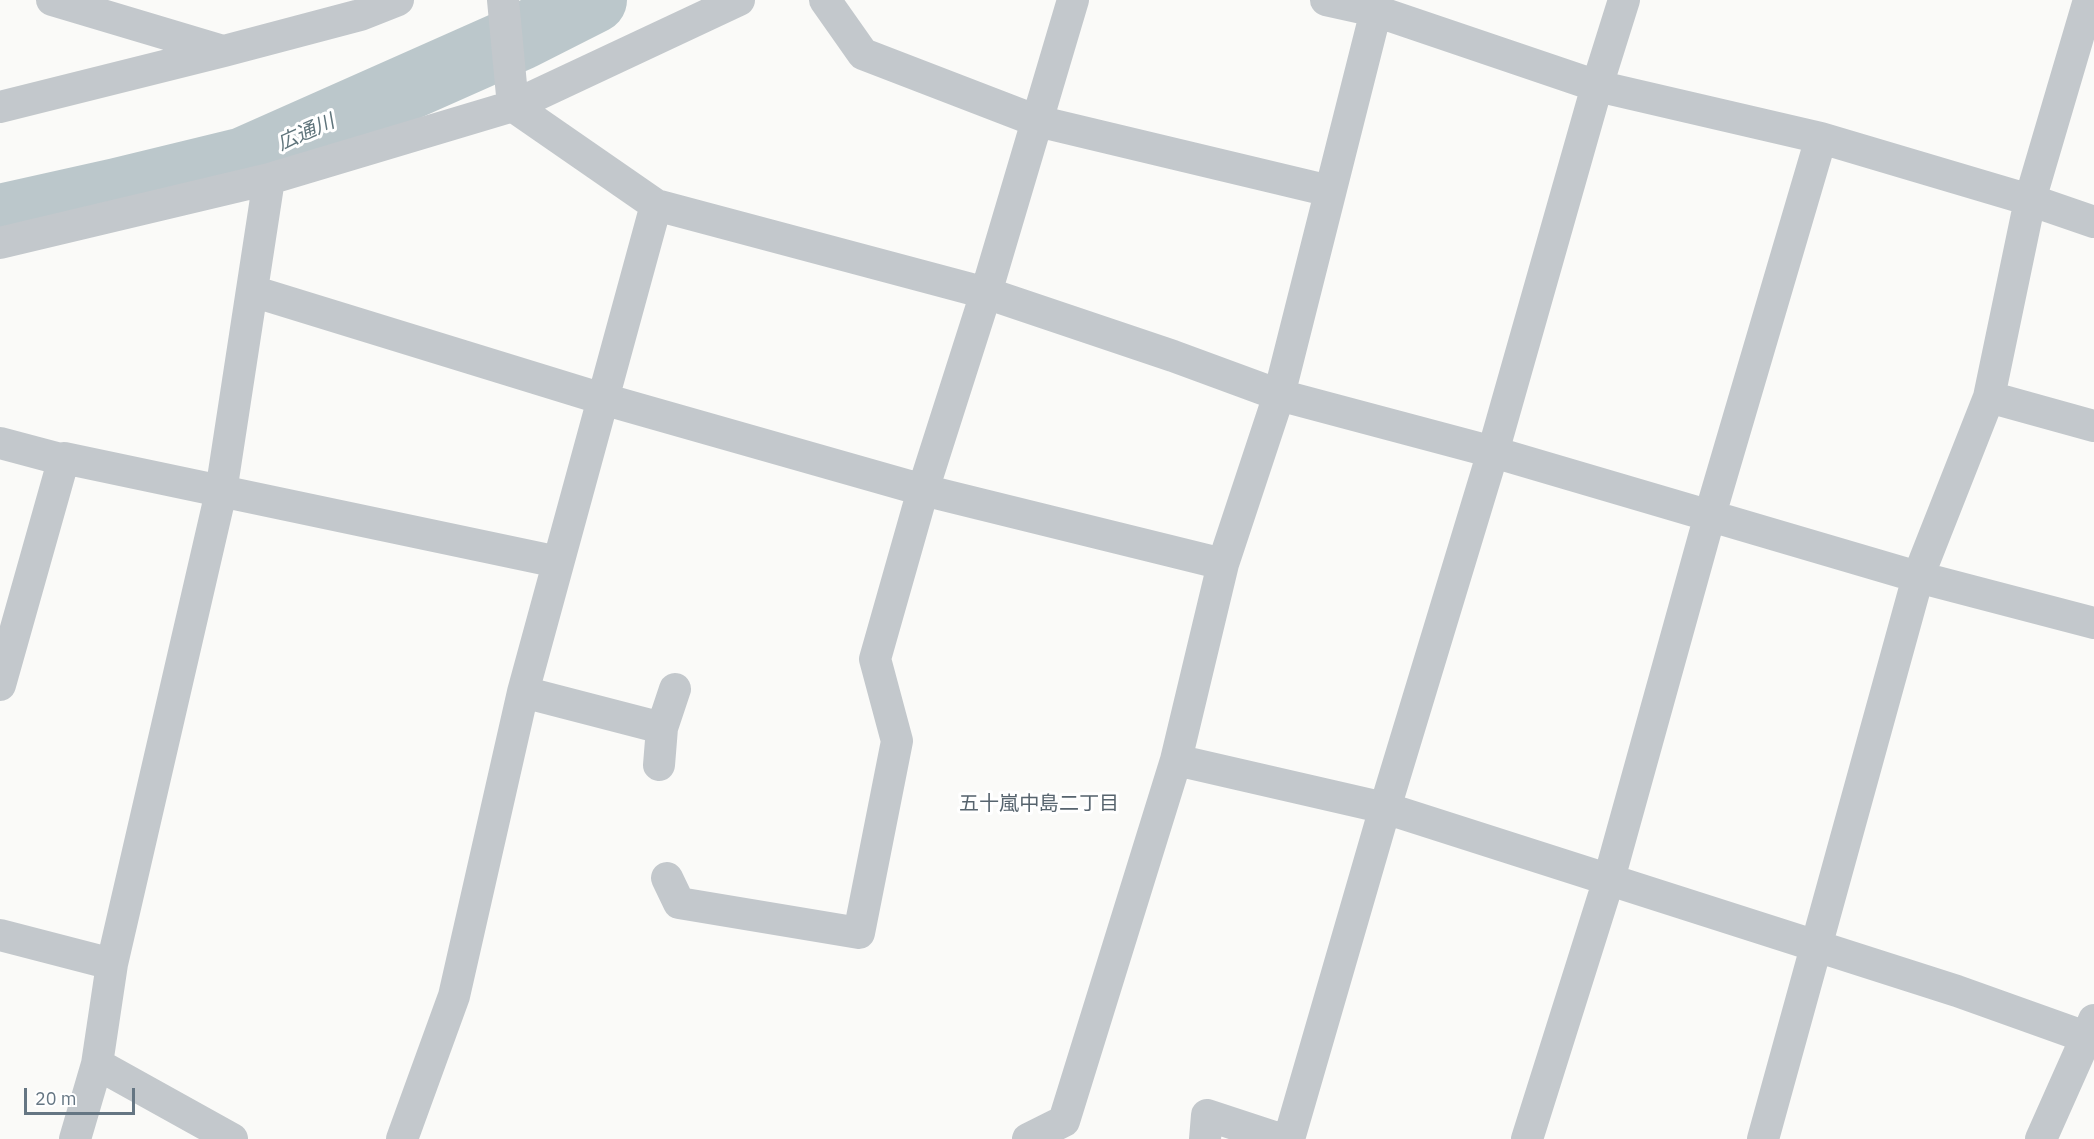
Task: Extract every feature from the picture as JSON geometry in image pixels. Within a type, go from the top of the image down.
[{"type":"street","points":[[52,0],[224,51]]},
{"type":"street","points":[[0,107],[360,15],[398,0]]},
{"type":"street","points":[[503,0],[513,104],[656,205],[986,293],[1173,356],[1279,395],[1493,452],[1918,577],[2094,623]]},
{"type":"street","points":[[0,243],[269,179],[513,104],[739,0]]},
{"type":"street","points":[[825,0],[862,54],[1037,121],[1330,191]]},
{"type":"street","points":[[667,878],[679,903],[859,933],[897,741],[875,659],[923,490],[986,293],[1073,0]]},
{"type":"street","points":[[1326,0],[1376,11],[1597,86],[1821,138],[2030,200],[2094,222]]},
{"type":"street","points":[[1289,1139],[1385,808],[1493,452],[1597,86],[1624,0]]},
{"type":"street","points":[[1762,1139],[1918,577],[1989,397],[2030,200],[2089,0]]},
{"type":"street","points":[[1028,1139],[1064,1121],[1176,760],[1222,564],[1279,395],[1376,11]]},
{"type":"street","points":[[1527,1139],[1609,879],[1710,515],[1821,138]]},
{"type":"street","points":[[75,1139],[97,1064],[112,964],[221,492],[269,179]]},
{"type":"street","points":[[402,1139],[454,996],[523,692],[656,205]]},
{"type":"street","points":[[252,291],[603,399],[923,490],[1222,564]]},
{"type":"street","points":[[1989,397],[2094,426]]},
{"type":"street","points":[[0,443],[64,460],[64,458],[558,562]]},
{"type":"street","points":[[0,685],[64,460]]},
{"type":"street","points":[[659,765],[662,728],[675,689]]},
{"type":"street","points":[[523,692],[662,728]]},
{"type":"street","points":[[1176,760],[1385,808],[2092,1033],[2041,1139]]},
{"type":"street","points":[[0,935],[112,964]]},
{"type":"street","points":[[97,1064],[232,1139]]},
{"type":"street","points":[[1205,1139],[1207,1115],[1280,1139]]},
{"type":"waterway","name":"広通川","points":[[0,217],[244,160],[521,37],[594,0]]},
{"type":"district","name":"五十嵐中島二丁目","points":[[1039,804]]}]
